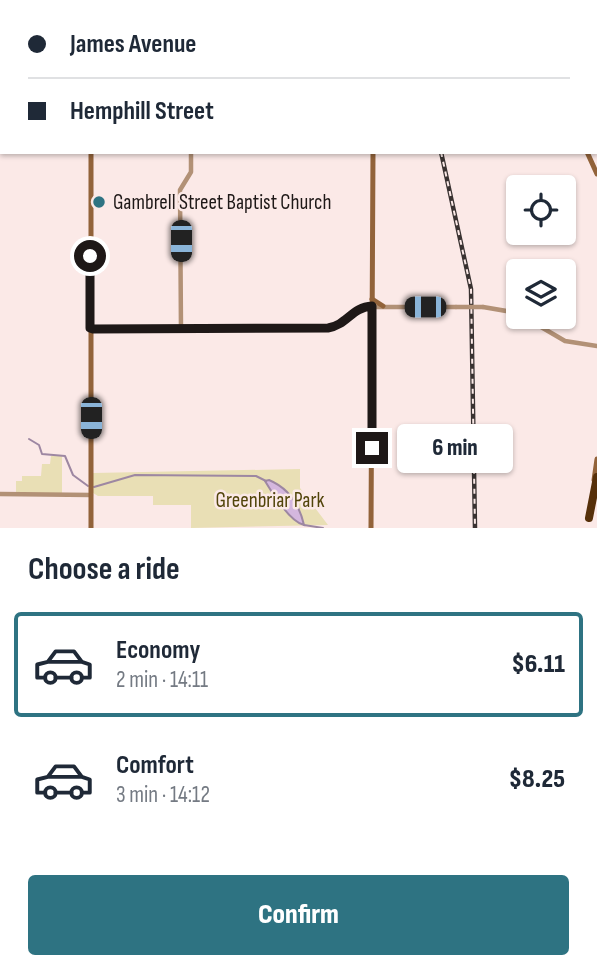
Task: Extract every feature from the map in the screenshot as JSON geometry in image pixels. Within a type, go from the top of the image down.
[{"type":"highway","points":[[589,518],[597,477]]},
{"type":"main road","points":[[91,154],[91,528]]},
{"type":"main road","points":[[371,528],[373,154]]},
{"type":"main road","points":[[588,154],[597,174]]},
{"type":"main road","points":[[372,303],[383,306]]},
{"type":"main road","points":[[588,528],[597,459]]},
{"type":"street","points":[[181,330],[180,190],[191,172],[191,154]]},
{"type":"street","points":[[90,328],[328,328],[341,324],[353,308],[372,303]]},
{"type":"street","points":[[383,306],[490,307],[506,310]]},
{"type":"street","points":[[544,329],[565,341],[597,346]]},
{"type":"street","points":[[0,494],[91,495]]},
{"type":"green space","points":[[51,456],[62,456],[62,493],[16,494],[16,481],[22,481],[22,476],[41,476],[42,464],[50,464]]},
{"type":"green space","name":"Greenbriar Park","points":[[300,469],[300,488],[328,525],[191,528],[191,505],[153,505],[153,496],[98,496],[93,493],[93,473]]},
{"type":"shaded area","points":[[269,480],[292,497],[304,525],[293,519],[282,507],[265,481]]},
{"type":"waterway","points":[[29,439],[39,445],[42,454],[65,456],[73,475],[88,486]]},
{"type":"waterway","points":[[94,487],[135,475],[256,476],[266,481]]},
{"type":"waterway","points":[[304,525],[323,528]]},
{"type":"railway","points":[[441,154],[471,289],[475,528]]},
{"type":"place","name":"Gambrell Street Baptist Church","points":[[99,202]]},
{"type":"route","points":[[90,256],[90,328],[93,329],[328,328],[341,324],[354,310],[372,306],[372,448]]}]
